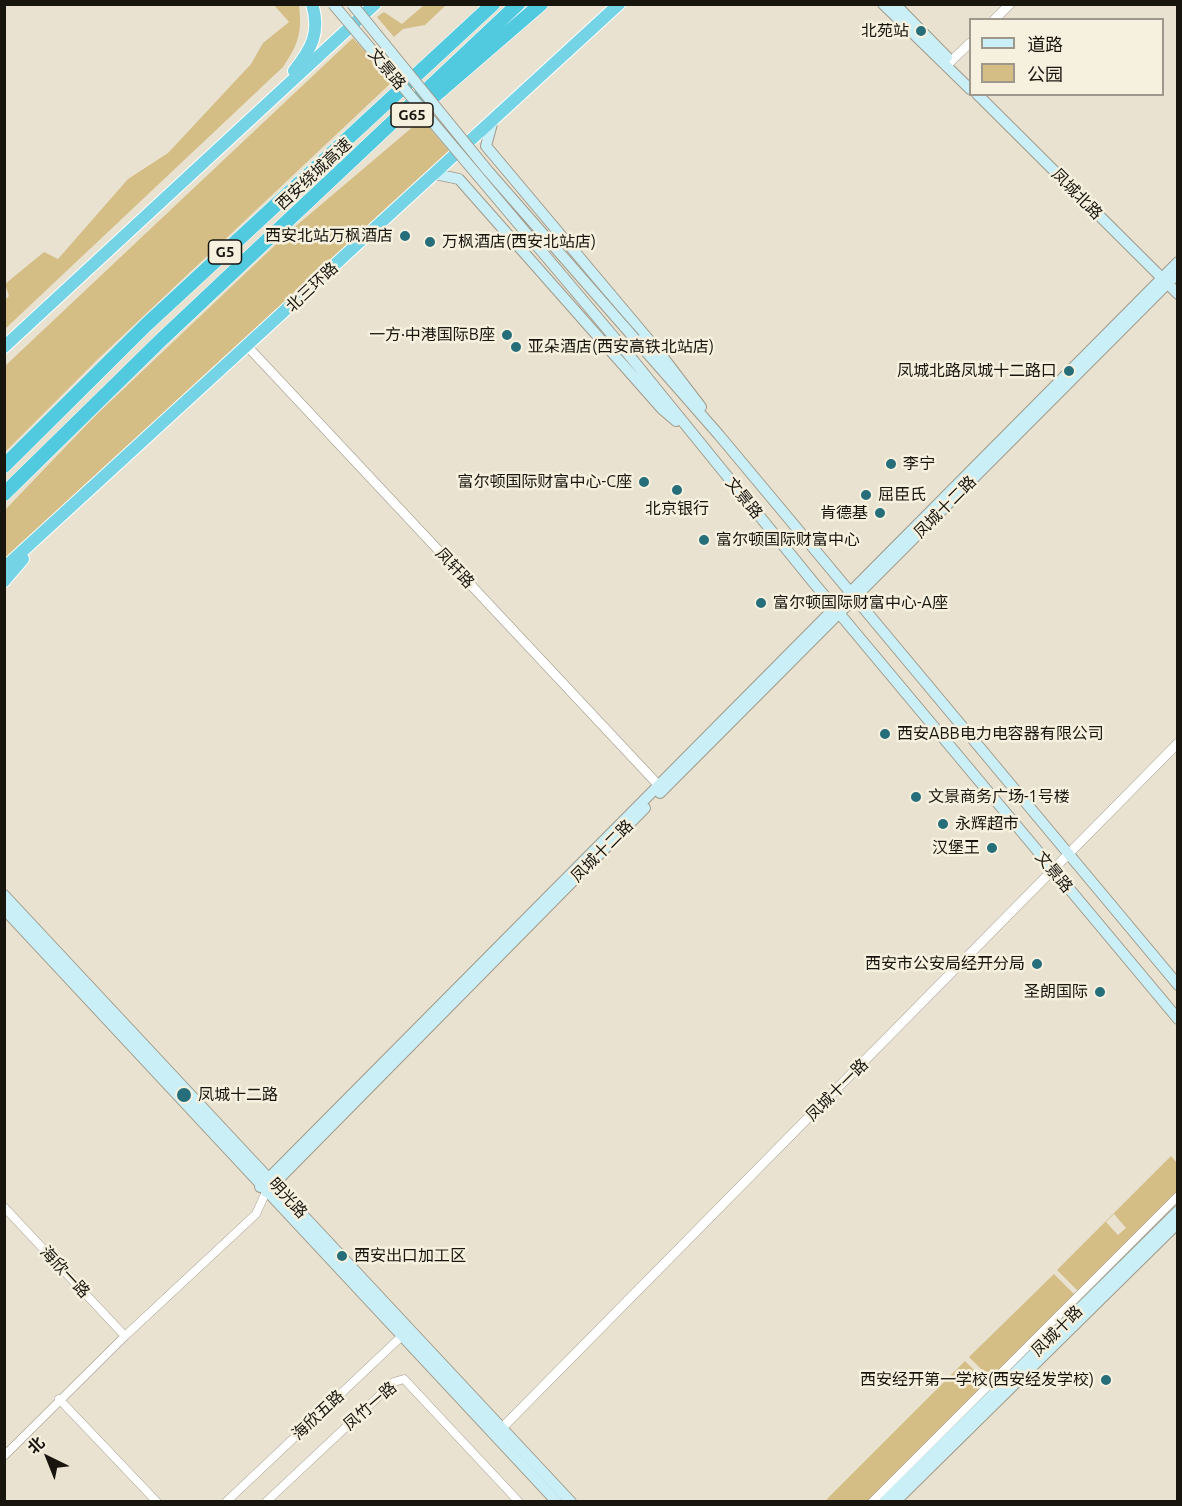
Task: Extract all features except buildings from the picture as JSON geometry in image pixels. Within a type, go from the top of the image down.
[{"type":"highway","points":[[278,93],[313,44],[317,26],[312,4]]},
{"type":"highway","points":[[4,347],[375,4]]},
{"type":"highway","name":"西安绕城高速","points":[[4,466],[146,325],[451,44],[491,4]]},
{"type":"highway","name":"西安绕城高速","points":[[4,494],[52,444],[518,4]]},
{"type":"highway","name":"G65","points":[[284,225],[541,4]]},
{"type":"highway","name":"北三环路","points":[[5,568],[619,4]]},
{"type":"highway","points":[[4,581],[45,532]]},
{"type":"main road","name":"文景路","points":[[333,4],[624,349],[837,611],[1178,1019]]},
{"type":"main road","name":"文景路","points":[[352,4],[488,171],[719,435],[1178,985]]},
{"type":"main road","points":[[883,4],[969,79]]},
{"type":"main road","points":[[895,4],[969,88]]},
{"type":"main road","name":"凤城北路","points":[[979,96],[1170,279]]},
{"type":"main road","name":"凤城北路","points":[[987,96],[1170,279],[1178,294]]},
{"type":"main road","points":[[493,120],[486,146],[693,394],[719,435]]},
{"type":"main road","points":[[435,174],[459,179],[662,409],[696,438]]},
{"type":"main road","name":"凤城十二路","points":[[263,1190],[660,787],[1170,279],[1178,261]]},
{"type":"main road","name":"明光路","points":[[4,896],[272,1180],[406,1332],[499,1432],[571,1502]]},
{"type":"main road","name":"明光路","points":[[4,909],[263,1190],[406,1332]]},
{"type":"main road","name":"凤城十路","points":[[884,1502],[1178,1211]]},
{"type":"main road","name":"凤城十路","points":[[895,1502],[1178,1223]]},
{"type":"main road","name":"明光路","points":[[499,1432],[557,1502]]},
{"type":"street","points":[[996,18],[1010,4]]},
{"type":"street","points":[[949,64],[969,44]]},
{"type":"street","name":"凤轩路","points":[[248,347],[660,787]]},
{"type":"street","name":"凤城十一路","points":[[499,1432],[1178,743]]},
{"type":"street","name":"凤城十二路","points":[[4,1456],[125,1336],[256,1214],[263,1190]]},
{"type":"street","points":[[872,1502],[1178,1196]]},
{"type":"street","name":"海欣一路","points":[[4,1207],[125,1336]]},
{"type":"street","name":"海欣五路","points":[[226,1502],[406,1332]]},
{"type":"street","name":"凤竹一路","points":[[266,1502],[394,1383],[404,1379],[519,1502]]},
{"type":"street","points":[[60,1400],[157,1502]]},
{"type":"green space","points":[[274,5],[299,5],[298,37],[283,67],[5,329],[5,300],[9,296],[5,284],[44,252],[58,259],[128,179],[168,153],[251,64],[263,43],[289,22]]},
{"type":"green space","points":[[424,5],[446,5],[425,25],[403,29],[394,37],[377,17],[384,12],[402,24]]},
{"type":"green space","points":[[353,38],[392,82],[99,358],[5,452],[5,366]]},
{"type":"green space","points":[[422,119],[450,152],[5,567],[4,511],[96,415],[290,231]]},
{"type":"green space","points":[[1171,1156],[1177,1163],[1177,1198],[1081,1294],[1057,1270]],"holes":[[[1114,1214],[1126,1228],[1118,1235],[1106,1222]]]},
{"type":"green space","points":[[1054,1274],[1077,1297],[992,1380],[969,1357]]},
{"type":"green space","points":[[965,1361],[988,1384],[870,1501],[824,1502]]},
{"type":"place","name":"北苑站","points":[[921,31]]},
{"type":"place","name":"西安北站万枫酒店","points":[[405,236]]},
{"type":"place","name":"万枫酒店(西安北站店)","points":[[430,242]]},
{"type":"place","name":"一方·中港国际B座","points":[[507,335]]},
{"type":"place","name":"亚朵酒店(西安高铁北站店)","points":[[516,347]]},
{"type":"place","name":"凤城北路凤城十二路口","points":[[1069,371]]},
{"type":"place","name":"李宁","points":[[891,464]]},
{"type":"place","name":"富尔顿国际财富中心-C座","points":[[644,482]]},
{"type":"place","name":"北京银行","points":[[677,490]]},
{"type":"place","name":"屈臣氏","points":[[866,495]]},
{"type":"place","name":"肯德基","points":[[880,513]]},
{"type":"place","name":"富尔顿国际财富中心","points":[[704,540]]},
{"type":"place","name":"富尔顿国际财富中心-A座","points":[[761,603]]},
{"type":"place","name":"西安ABB电力电容器有限公司","points":[[885,734]]},
{"type":"place","name":"文景商务广场-1号楼","points":[[916,797]]},
{"type":"place","name":"永辉超市","points":[[943,824]]},
{"type":"place","name":"汉堡王","points":[[992,848]]},
{"type":"place","name":"西安市公安局经开分局","points":[[1037,964]]},
{"type":"place","name":"圣朗国际","points":[[1100,992]]},
{"type":"place","name":"凤城十二路","points":[[184,1095]]},
{"type":"place","name":"西安出口加工区","points":[[342,1256]]},
{"type":"place","name":"西安经开第一学校(西安经发学校)","points":[[1106,1380]]}]
